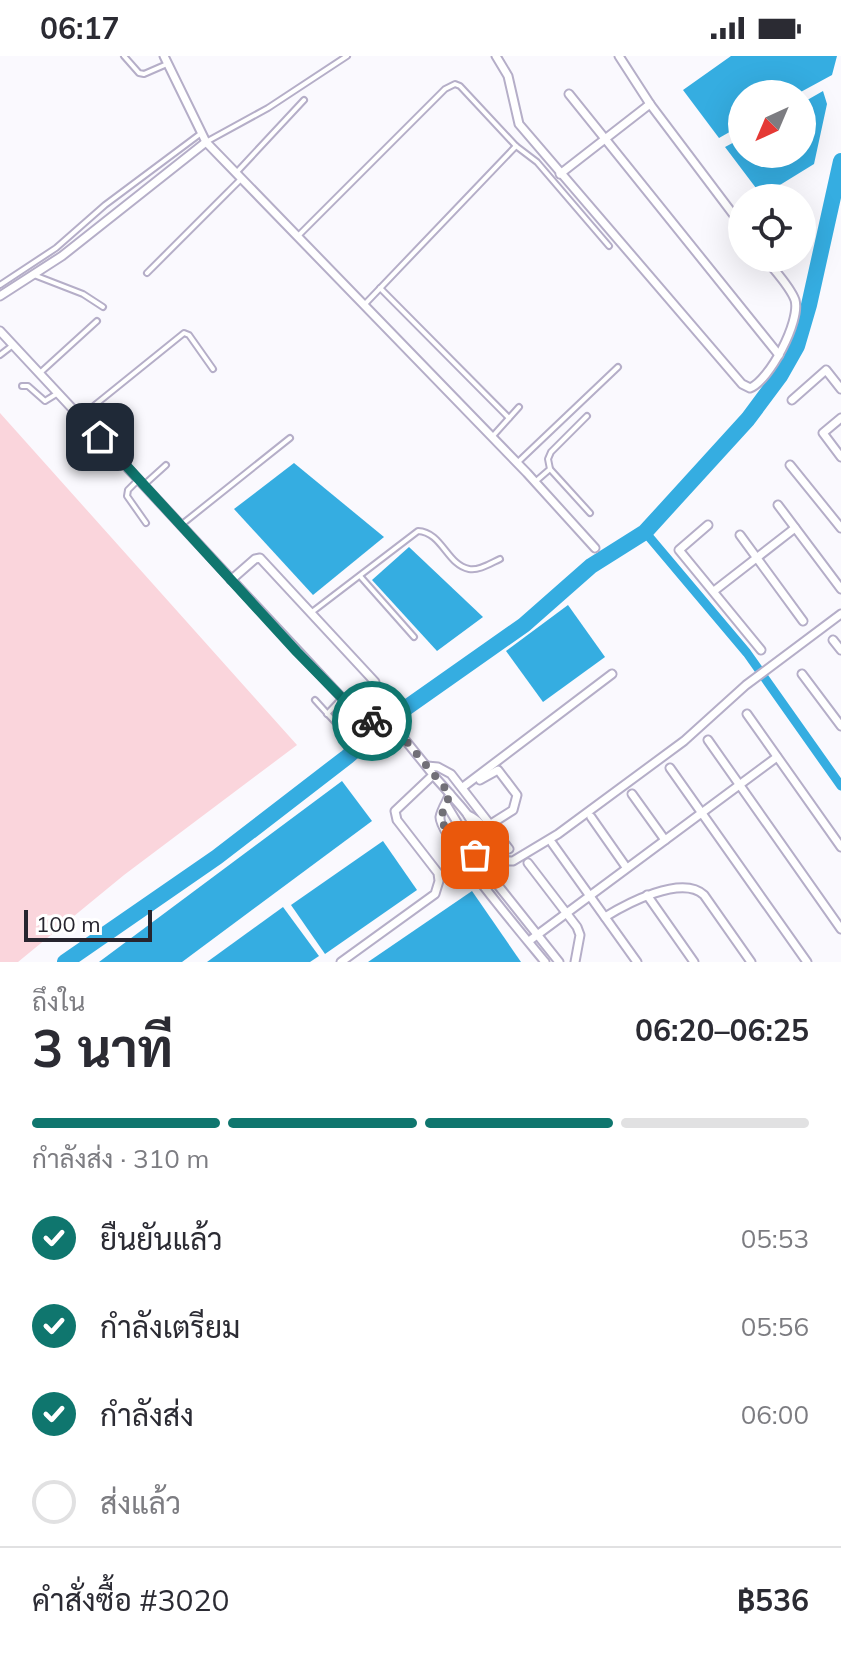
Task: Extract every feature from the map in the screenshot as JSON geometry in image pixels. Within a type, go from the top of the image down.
[{"type":"street","points":[[496,56],[508,76],[519,124],[742,384],[750,388],[758,385],[779,355],[795,304],[775,272]]},
{"type":"street","points":[[619,56],[650,104],[728,207]]},
{"type":"street","points":[[166,60],[206,142],[517,463],[595,548]]},
{"type":"street","points":[[569,94],[779,355]]},
{"type":"street","points":[[560,174],[650,104]]},
{"type":"street","points":[[0,296],[34,275],[206,142]]},
{"type":"street","points":[[0,331],[342,698],[369,720],[397,730],[468,815],[493,852],[505,862],[513,861],[558,834],[684,741],[746,685],[841,610]]},
{"type":"street","points":[[792,400],[826,370],[841,389]]},
{"type":"street","points":[[841,418],[823,433],[841,457]]},
{"type":"street","points":[[790,465],[841,528]]},
{"type":"street","points":[[778,505],[841,589]]},
{"type":"street","points":[[708,525],[679,550],[761,650]]},
{"type":"street","points":[[714,591],[795,528]]},
{"type":"street","points":[[740,535],[803,621]]},
{"type":"street","points":[[231,580],[260,558],[375,682]]},
{"type":"street","points":[[833,640],[841,650]]},
{"type":"street","points":[[464,789],[612,674]]},
{"type":"street","points":[[802,674],[841,726]]},
{"type":"street","points":[[747,714],[841,847]]},
{"type":"street","points":[[708,740],[841,929]]},
{"type":"street","points":[[529,941],[777,757]]},
{"type":"street","points":[[427,766],[445,769],[464,789],[499,848],[499,855]]},
{"type":"street","points":[[670,768],[807,962]]},
{"type":"street","points":[[464,789],[499,770],[517,795],[517,801],[510,813],[491,824]]},
{"type":"street","points":[[341,962],[435,894],[438,873],[397,820],[395,811],[433,775]]},
{"type":"street","points":[[450,794],[440,819],[476,875],[545,962]]},
{"type":"street","points":[[632,794],[665,840]]},
{"type":"street","points":[[446,804],[485,869],[559,962]]},
{"type":"street","points":[[468,815],[491,824],[509,849]]},
{"type":"street","points":[[591,817],[626,867]]},
{"type":"street","points":[[552,843],[637,962]]},
{"type":"street","points":[[466,861],[475,855]]},
{"type":"street","points":[[528,863],[577,927],[580,935],[575,962]]},
{"type":"street","points":[[476,875],[485,869]]},
{"type":"street","points":[[605,917],[637,898],[660,891],[699,890],[751,962]]},
{"type":"street","points":[[647,895],[694,962]]},
{"type":"lane","points":[[124,56],[139,73],[144,74],[166,60]]},
{"type":"lane","points":[[206,142],[268,108],[347,56]]},
{"type":"lane","points":[[297,237],[450,85],[460,86],[516,146],[537,162],[609,246]]},
{"type":"lane","points":[[147,273],[304,100]]},
{"type":"lane","points":[[0,285],[56,248],[105,205],[200,134]]},
{"type":"lane","points":[[363,306],[516,146]]},
{"type":"lane","points":[[34,275],[83,294],[103,307]]},
{"type":"lane","points":[[380,288],[509,418]]},
{"type":"lane","points":[[39,373],[97,321]]},
{"type":"lane","points":[[80,417],[184,333],[189,335],[213,369]]},
{"type":"lane","points":[[0,355],[13,345]]},
{"type":"lane","points":[[517,463],[618,367]]},
{"type":"lane","points":[[22,386],[28,386],[45,401],[58,393]]},
{"type":"lane","points":[[492,437],[519,407]]},
{"type":"lane","points":[[587,416],[551,452],[548,459],[550,469],[590,513]]},
{"type":"lane","points":[[181,525],[290,438]]},
{"type":"lane","points":[[146,523],[127,496],[128,490],[166,465]]},
{"type":"lane","points":[[535,482],[550,469]]},
{"type":"lane","points":[[310,614],[418,531],[431,535],[459,564],[469,569],[500,559]]},
{"type":"lane","points":[[360,576],[414,637]]},
{"type":"lane","points":[[326,714],[342,698]]},
{"type":"lane","points":[[315,700],[345,733]]},
{"type":"shaded area","points":[[0,413],[297,745],[124,875],[18,962],[0,962]]},
{"type":"water","points":[[731,56],[837,56],[832,75],[816,84],[816,80],[728,80],[728,133],[719,138],[683,90]]},
{"type":"water","points":[[823,91],[827,104],[816,155],[816,95]]},
{"type":"water","points":[[741,168],[808,168],[782,184],[753,184]]},
{"type":"water","points":[[294,463],[384,537],[313,595],[234,509]]},
{"type":"water","points":[[409,547],[483,617],[437,651],[372,580]]},
{"type":"water","points":[[568,605],[605,657],[543,702],[506,651]]},
{"type":"water","points":[[342,781],[372,821],[182,962],[99,962]]},
{"type":"water","points":[[383,841],[417,890],[325,954],[291,905]]},
{"type":"water","points":[[472,891],[521,962],[368,962]]},
{"type":"water","points":[[283,907],[319,956],[310,962],[207,962]]},
{"type":"waterway","points":[[65,962],[217,857],[347,757],[396,715],[524,625],[591,566],[645,532],[748,419],[780,376],[797,346],[841,161]]},
{"type":"waterway","points":[[645,532],[747,653],[841,786]]},
{"type":"way so far","points":[[372,721],[397,730],[450,794],[440,814],[443,827],[466,861],[475,855]]},
{"type":"route","points":[[100,437],[297,652],[342,698],[372,721]]}]
